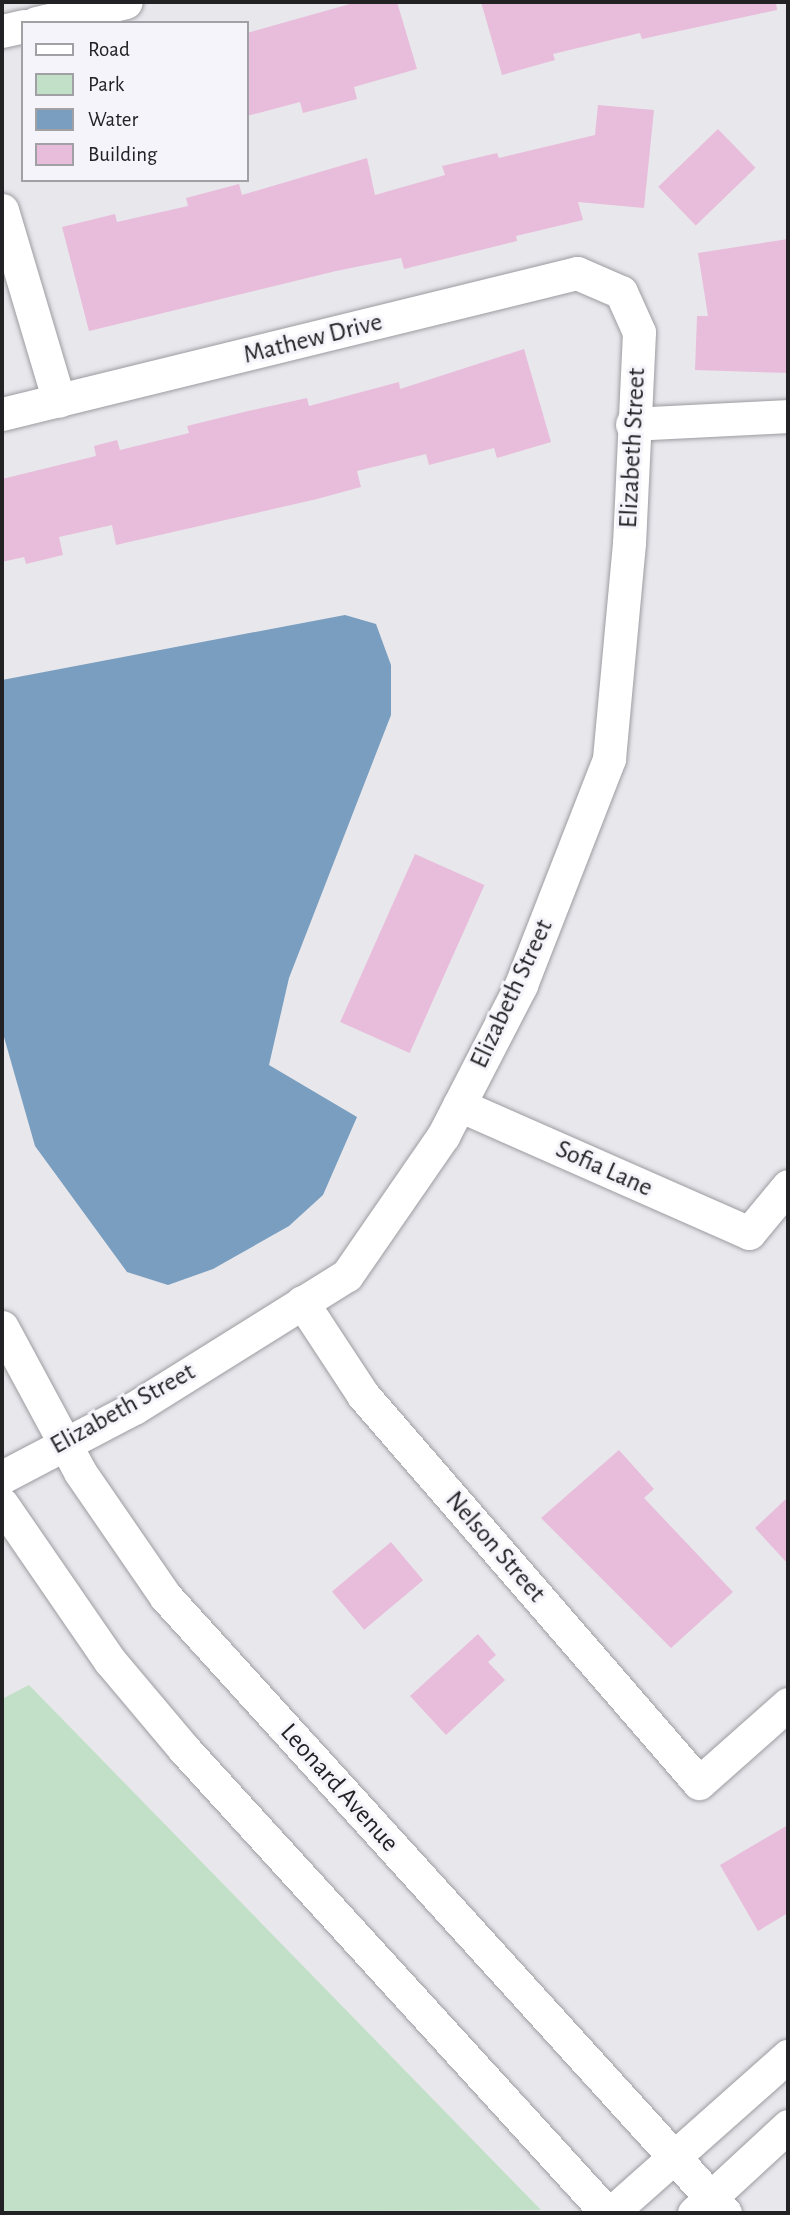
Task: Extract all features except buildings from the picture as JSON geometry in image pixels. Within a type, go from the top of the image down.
[{"type":"street","points":[[45,21],[126,2]]},
{"type":"street","points":[[2,31],[21,26]]},
{"type":"street","points":[[2,210],[59,401]]},
{"type":"street","name":"Mathew Drive","points":[[2,414],[578,273],[621,292]]},
{"type":"street","name":"Elizabeth Street","points":[[2,1477],[134,1408],[347,1275],[443,1136],[522,985],[609,759],[629,543],[632,424],[639,332],[621,292]]},
{"type":"street","points":[[632,424],[788,416]]},
{"type":"street","name":"Sofia Lane","points":[[459,1105],[749,1233],[788,1186]]},
{"type":"street","name":"Nelson Street","points":[[302,1302],[363,1395],[699,1783],[788,1704]]},
{"type":"street","name":"Leonard Avenue","points":[[2,1327],[64,1443],[166,1597],[674,2158],[709,2208]]},
{"type":"street","points":[[2,1504],[110,1661],[184,1749],[609,2213],[788,2056]]},
{"type":"street","points":[[709,2208],[788,2126]]},
{"type":"green space","points":[[29,1685],[541,2210],[2,2213],[2,1699]]},
{"type":"water","points":[[345,615],[376,624],[391,665],[391,715],[289,978],[269,1065],[357,1117],[323,1195],[289,1226],[213,1269],[168,1285],[127,1272],[35,1146],[2,1030],[2,680]]}]
